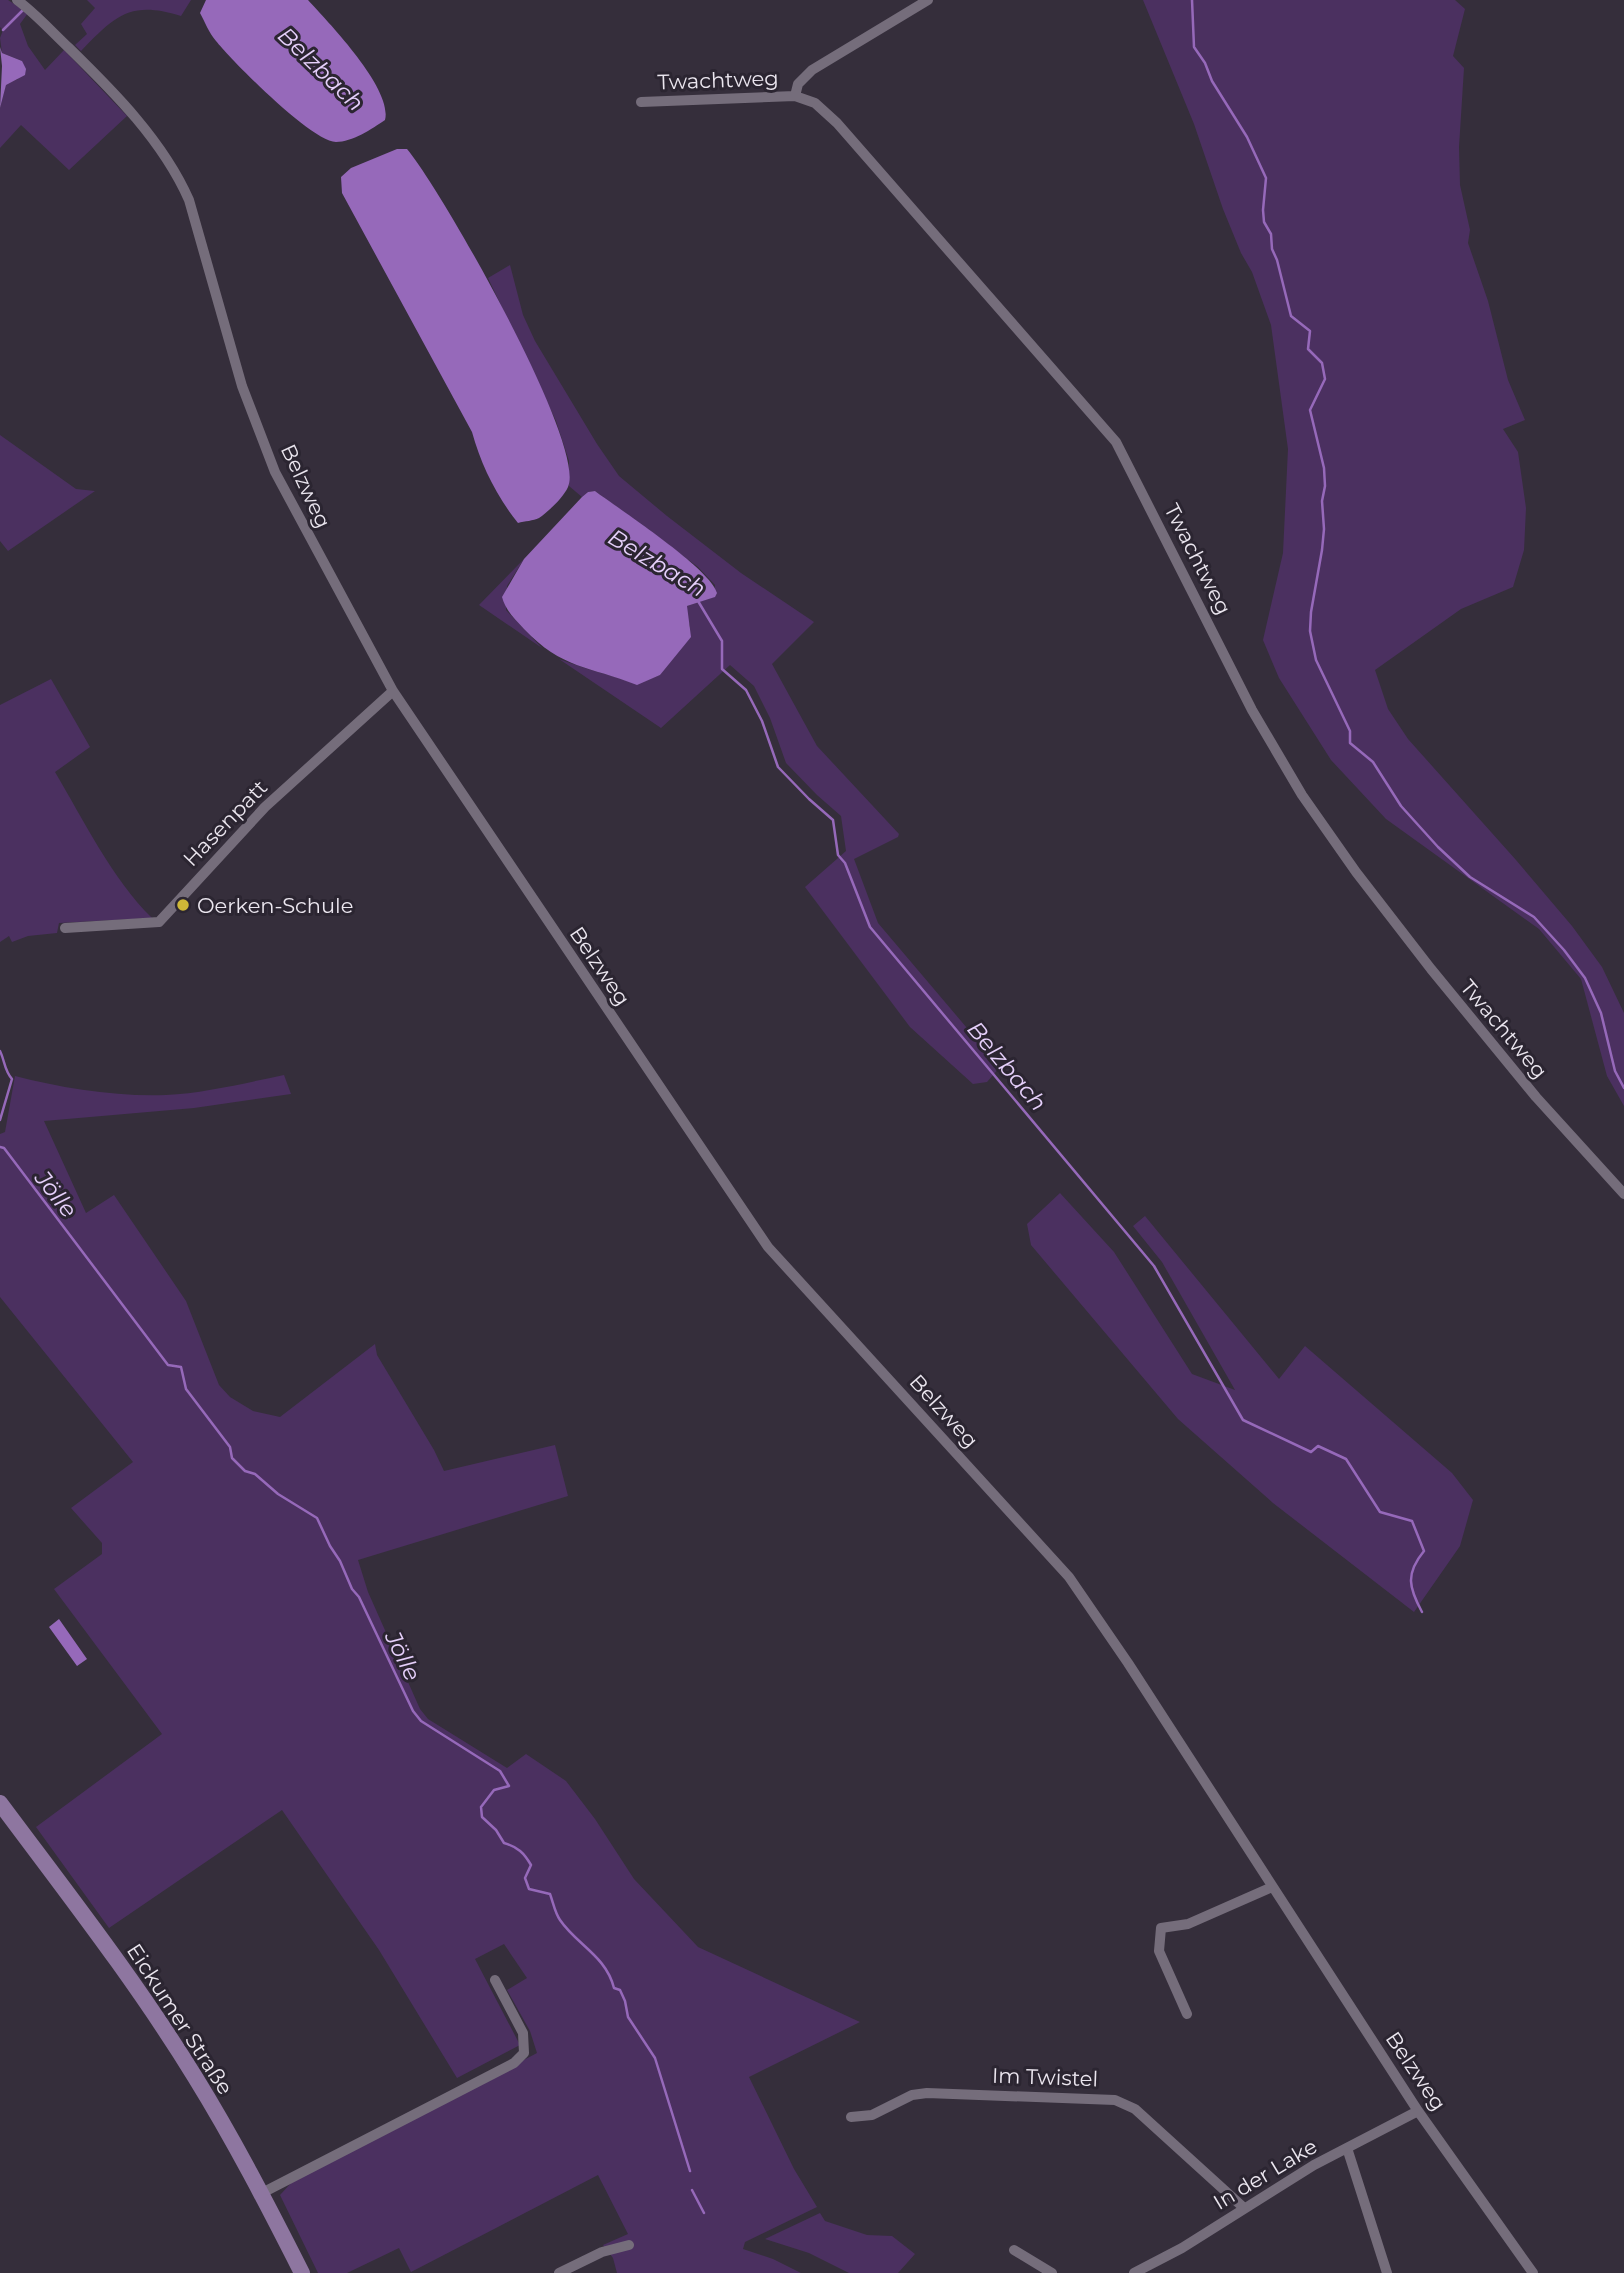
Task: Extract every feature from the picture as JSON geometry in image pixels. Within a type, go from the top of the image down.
[{"type":"main road","name":"Eickumer Straße","points":[[0,1803],[104,1942],[165,2031],[212,2105],[262,2193],[302,2273]]},
{"type":"street","name":"Belzweg","points":[[17,0],[79,58],[135,117],[180,180],[189,200],[242,386],[275,472],[393,691],[749,1222],[785,1267],[1069,1577],[1128,1663],[1418,2110],[1533,2273]]},
{"type":"street","points":[[795,96],[798,84],[812,70],[928,0]]},
{"type":"street","name":"Twachtweg","points":[[640,102],[795,96],[815,103],[837,123],[1115,442],[1252,710],[1302,795],[1356,872],[1431,970],[1536,1097],[1624,1194]]},
{"type":"street","name":"Hasenpatt","points":[[65,928],[159,922],[265,807],[393,691]]},
{"type":"street","points":[[1187,2014],[1158,1951],[1161,1928],[1188,1924],[1272,1887]]},
{"type":"street","points":[[262,2193],[514,2063],[524,2053],[523,2033],[495,1980]]},
{"type":"street","name":"Im Twistel","points":[[852,2117],[872,2115],[912,2095],[927,2093],[1115,2100],[1135,2109],[1244,2208]]},
{"type":"street","name":"In der Lake","points":[[1134,2273],[1182,2248],[1347,2148],[1418,2110]]},
{"type":"street","points":[[1347,2148],[1387,2273]]},
{"type":"street","points":[[559,2273],[603,2252],[629,2245]]},
{"type":"street","points":[[1014,2250],[1052,2273]]},
{"type":"shaded area","points":[[0,0],[8,0],[28,13],[20,24],[28,46],[45,70],[64,50],[127,116],[69,170],[21,125],[0,148],[0,108],[6,84],[18,79],[22,61],[2,53]]},
{"type":"shaded area","points":[[87,0],[191,0],[181,16],[149,10],[125,14],[114,20],[81,51],[75,45],[87,34],[81,24],[95,8]]},
{"type":"shaded area","points":[[1143,0],[1455,0],[1465,9],[1453,56],[1464,68],[1459,147],[1460,185],[1470,230],[1468,243],[1488,301],[1508,380],[1525,420],[1503,429],[1518,452],[1526,508],[1524,550],[1513,587],[1461,609],[1375,670],[1388,709],[1408,739],[1516,860],[1572,926],[1602,967],[1624,1013],[1624,1106],[1607,1076],[1581,979],[1539,929],[1386,819],[1331,760],[1279,678],[1263,640],[1283,553],[1288,449],[1271,325],[1252,272],[1223,209],[1194,124]]},
{"type":"shaded area","points":[[510,265],[523,315],[535,341],[619,476],[741,573],[814,622],[772,664],[817,746],[899,834],[898,837],[854,859],[878,923],[1000,1067],[987,1082],[973,1084],[910,1027],[805,887],[846,851],[841,816],[786,763],[770,718],[754,686],[730,665],[661,728],[559,659],[637,684],[660,675],[690,626],[687,606],[714,597],[715,585],[698,567],[595,491],[582,497],[569,486],[569,461],[556,421],[488,278]]},
{"type":"shaded area","points":[[0,435],[76,489],[95,491],[8,551],[0,541]]},
{"type":"shaded area","points":[[524,559],[507,586],[506,610],[542,648],[479,605]]},
{"type":"shaded area","points":[[51,679],[90,747],[55,772],[111,867],[152,918],[59,923],[57,933],[28,936],[12,942],[9,936],[0,942],[0,705]]},
{"type":"shaded area","points":[[284,1075],[291,1094],[194,1108],[44,1121],[86,1213],[114,1195],[186,1301],[219,1385],[230,1397],[253,1411],[280,1417],[375,1344],[377,1355],[444,1471],[555,1445],[568,1496],[358,1560],[368,1592],[420,1709],[428,1719],[507,1768],[526,1754],[566,1781],[595,1819],[634,1879],[698,1947],[860,2022],[749,2077],[794,2169],[817,2207],[745,2242],[743,2249],[773,2259],[801,2273],[617,2273],[613,2258],[603,2245],[628,2234],[598,2175],[411,2272],[399,2248],[347,2273],[318,2273],[280,2195],[292,2182],[537,2053],[530,2031],[507,1990],[527,1978],[504,1944],[475,1959],[520,2045],[457,2078],[379,1950],[282,1810],[109,1928],[36,1827],[162,1734],[54,1589],[102,1554],[102,1543],[71,1508],[133,1462],[0,1297],[0,1134],[5,1132],[15,1076],[90,1091],[166,1095]]},
{"type":"shaded area","points":[[1060,1193],[1114,1252],[1192,1374],[1235,1390],[1162,1262],[1133,1226],[1145,1216],[1279,1379],[1305,1346],[1452,1473],[1473,1500],[1460,1546],[1414,1612],[1273,1503],[1178,1419],[1031,1245],[1027,1224]]},
{"type":"shaded area","points":[[820,2213],[825,2221],[867,2235],[892,2236],[915,2254],[898,2273],[849,2273],[809,2253],[765,2239]]},
{"type":"water","points":[[206,0],[308,0],[370,74],[385,107],[385,120],[349,140],[336,142],[325,139],[310,129],[255,82],[216,41],[200,13]]},
{"type":"water","points":[[0,47],[2,53],[22,61],[26,69],[25,75],[6,85],[0,108],[2,66]]},
{"type":"water","points":[[397,149],[407,149],[478,262],[534,372],[556,422],[568,462],[568,487],[555,504],[537,519],[518,523],[510,513],[485,468],[472,432],[342,193],[341,177],[351,168]]},
{"type":"water","points":[[595,491],[699,569],[717,593],[715,597],[687,606],[691,637],[660,675],[637,685],[577,665],[551,652],[514,618],[502,597],[524,559],[582,497]]},
{"type":"water","points":[[59,1619],[87,1659],[77,1666],[49,1627]]},
{"type":"waterway","points":[[1192,0],[1194,47],[1247,137],[1266,178],[1264,222],[1271,234],[1272,249],[1291,316],[1310,331],[1308,349],[1322,363],[1325,379],[1310,410],[1324,468],[1325,486],[1322,501],[1322,550],[1310,631],[1316,660],[1350,731],[1350,743],[1373,762],[1401,806],[1470,877],[1534,917],[1585,978],[1601,1013],[1615,1071],[1624,1088]]},
{"type":"waterway","points":[[3,30],[23,10]]},
{"type":"waterway","name":"Belzbach","points":[[698,601],[722,641],[722,669],[746,690],[762,721],[778,767],[833,820],[838,855],[845,863],[870,927],[1154,1266],[1243,1420],[1311,1452],[1318,1446],[1346,1459],[1380,1512],[1412,1521],[1424,1551],[1414,1567],[1411,1581],[1414,1596],[1422,1612]]},
{"type":"waterway","name":"Jölle","points":[[0,1051],[12,1079],[0,1120]]},
{"type":"waterway","name":"Jölle","points":[[0,1147],[4,1148],[168,1365],[181,1367],[186,1389],[230,1447],[232,1458],[245,1471],[255,1474],[278,1494],[317,1518],[352,1589],[359,1597],[413,1711],[421,1721],[500,1771],[509,1786],[494,1790],[481,1807],[482,1817],[496,1830],[504,1843],[526,1857],[531,1865],[525,1878],[529,1889],[550,1894],[560,1920],[605,1967],[614,1988],[620,1990],[628,2017],[655,2058],[690,2171]]},
{"type":"waterway","name":"Jölle","points":[[692,2190],[704,2213]]},
{"type":"place","name":"Oerken-Schule","points":[[183,905]]}]
